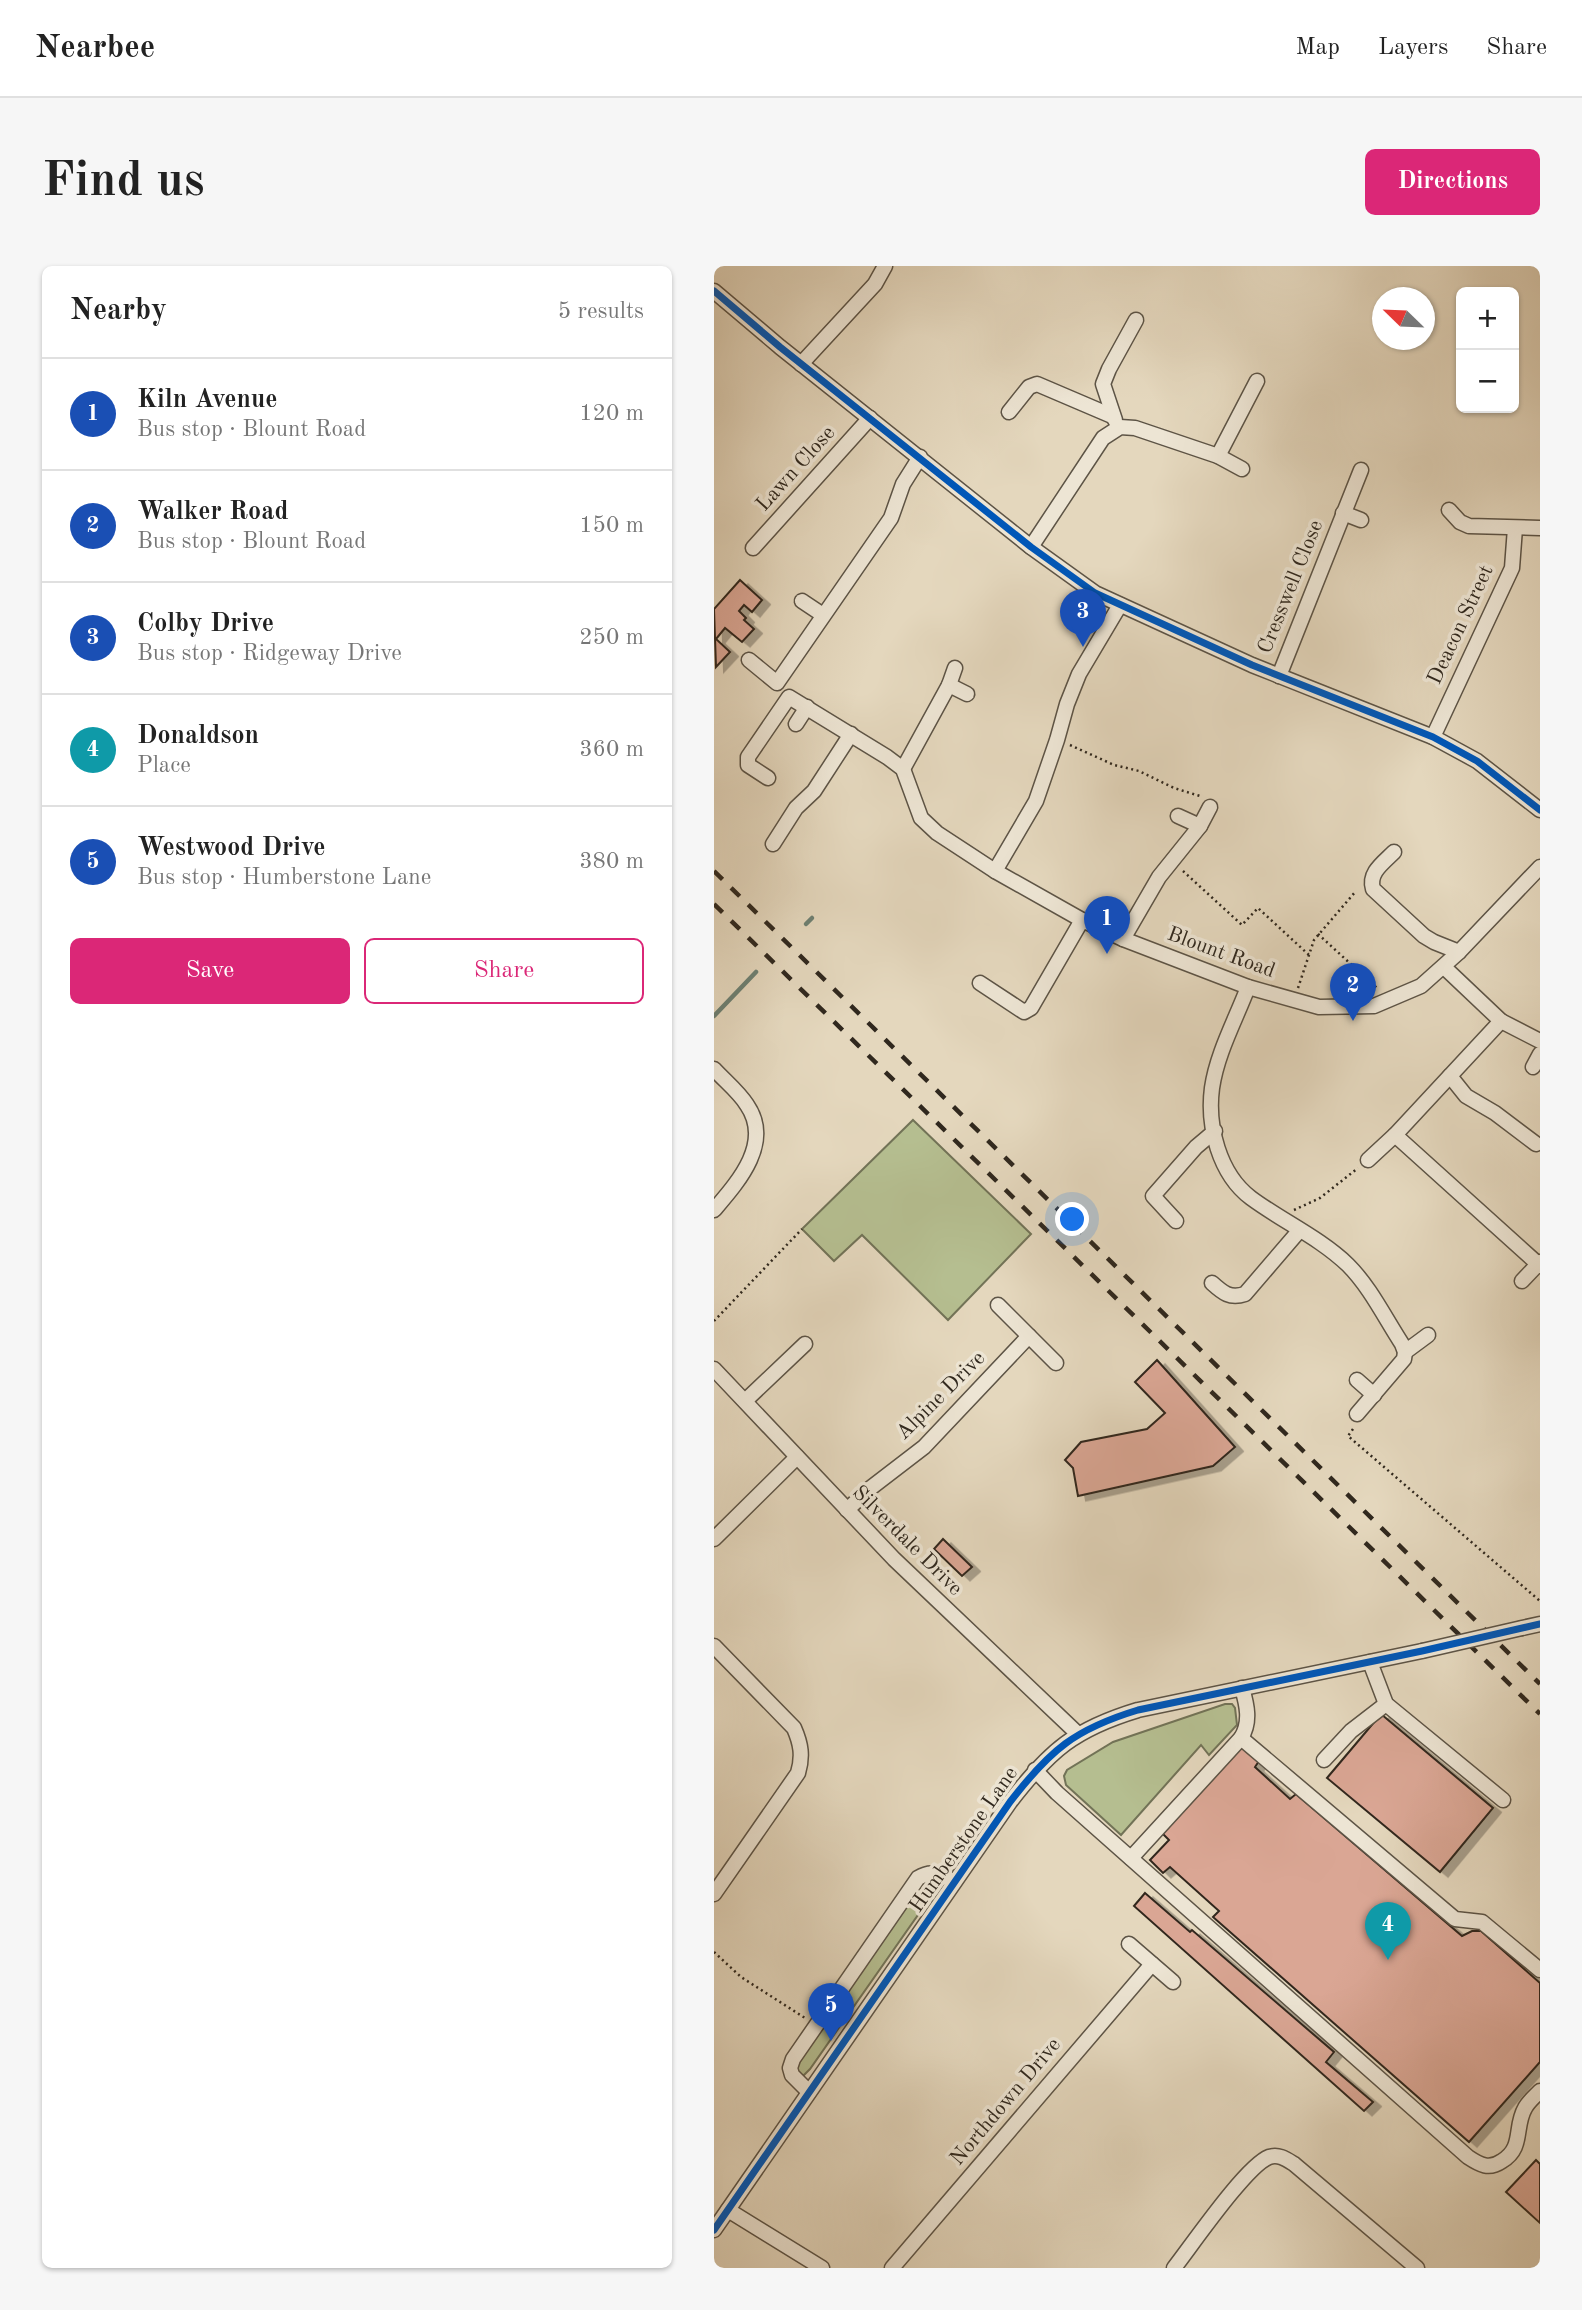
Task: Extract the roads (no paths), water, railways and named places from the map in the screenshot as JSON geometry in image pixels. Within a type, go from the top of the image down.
[{"type":"street","points":[[801,364],[875,284],[885,266]]},
{"type":"street","points":[[717,299],[1031,547],[1095,593],[1279,676],[1433,737],[1477,761],[1519,791],[1540,810]]},
{"type":"street","points":[[1116,422],[1103,384],[1109,369],[1133,341],[1136,320]]},
{"type":"street","points":[[1218,456],[1257,399],[1256,381]]},
{"type":"street","points":[[1009,412],[1029,387],[1037,384],[1116,422],[1218,456],[1242,469]]},
{"type":"street","name":"Lawn Close","points":[[753,548],[870,418]]},
{"type":"street","points":[[1031,547],[1116,422]]},
{"type":"street","points":[[749,660],[777,683],[891,518],[903,484],[920,457]]},
{"type":"street","name":"Cresswell Close","points":[[1279,676],[1361,470]]},
{"type":"street","points":[[1449,510],[1460,522],[1469,526],[1540,528]]},
{"type":"street","name":"Cresswell Close","points":[[1343,513],[1361,520]]},
{"type":"street","name":"Deacon Street","points":[[1433,737],[1512,568],[1515,528]]},
{"type":"street","points":[[803,600],[823,614]]},
{"type":"street","points":[[995,871],[1036,801],[1079,674],[1120,605]]},
{"type":"street","points":[[768,778],[748,765],[748,757],[789,697],[903,769],[949,685],[955,668]]},
{"type":"street","points":[[949,685],[967,694]]},
{"type":"street","points":[[796,724],[807,707]]},
{"type":"street","points":[[773,844],[796,808],[814,791],[850,734]]},
{"type":"street","name":"Blount Road","points":[[903,769],[921,818],[937,833],[995,871],[1082,920],[1123,939],[1248,987],[1319,1007],[1374,1006],[1421,986],[1444,967],[1540,867]]},
{"type":"street","points":[[1123,939],[1159,877],[1200,826],[1210,807]]},
{"type":"street","points":[[1178,816],[1200,826]]},
{"type":"street","points":[[1394,852],[1373,875],[1373,889],[1424,936],[1459,952]]},
{"type":"street","points":[[980,983],[1024,1012],[1031,1008],[1082,920]]},
{"type":"street","points":[[1444,967],[1501,1021],[1540,1041]]},
{"type":"street","points":[[1248,987],[1216,1070],[1212,1089],[1216,1146],[1228,1173],[1248,1196],[1330,1250],[1349,1266],[1366,1288],[1405,1352],[1404,1359],[1396,1370],[1357,1415]]},
{"type":"street","points":[[1368,1160],[1395,1135],[1501,1021]]},
{"type":"street","points":[[1533,1067],[1540,1054]]},
{"type":"street","points":[[714,1069],[747,1104],[754,1118],[756,1135],[746,1168],[736,1185],[714,1210]]},
{"type":"street","points":[[1450,1076],[1466,1096],[1495,1113],[1536,1144]]},
{"type":"street","points":[[1176,1221],[1153,1196],[1196,1147],[1215,1131]]},
{"type":"street","points":[[1395,1135],[1539,1263],[1522,1281]]},
{"type":"street","points":[[1212,1283],[1225,1295],[1236,1297],[1245,1294],[1299,1231]]},
{"type":"street","points":[[998,1305],[1056,1363]]},
{"type":"street","points":[[1405,1352],[1428,1335]]},
{"type":"street","name":"Alpine Drive","points":[[847,1510],[868,1490],[924,1447],[1029,1336]]},
{"type":"street","points":[[745,1401],[805,1345]]},
{"type":"street","name":"Silverdale Drive","points":[[714,1369],[936,1601],[1078,1734]]},
{"type":"street","points":[[1357,1380],[1374,1395]]},
{"type":"street","points":[[714,1539],[797,1457]]},
{"type":"street","name":"Humberstone Lane","points":[[714,2230],[954,1882],[1035,1770],[1063,1744],[1107,1720],[1138,1710],[1540,1624]]},
{"type":"street","points":[[714,1894],[798,1773],[802,1760],[801,1745],[794,1728],[716,1651]]},
{"type":"street","points":[[1370,1662],[1386,1704],[1503,1800]]},
{"type":"street","points":[[1131,1858],[1241,1738],[1247,1724],[1247,1705],[1242,1688]]},
{"type":"street","points":[[1324,1760],[1351,1731],[1386,1704]]},
{"type":"street","points":[[1241,1738],[1455,1919],[1482,1922],[1540,1970]]},
{"type":"street","points":[[1035,1770],[1057,1794],[1482,2167],[1496,2165],[1511,2156],[1518,2140],[1525,2107],[1540,2091]]},
{"type":"street","name":"Humberstone Lane","points":[[809,2092],[793,2078],[790,2068],[816,2025],[918,1878],[936,1873],[954,1882]]},
{"type":"street","points":[[1129,1944],[1173,1982]]},
{"type":"street","name":"Northdown Drive","points":[[892,2268],[1152,1964]]},
{"type":"street","points":[[1174,2268],[1251,2169],[1272,2156],[1284,2157],[1294,2164],[1417,2268]]},
{"type":"street","points":[[728,2210],[822,2268]]},
{"type":"waterway","points":[[806,924],[812,918]]},
{"type":"waterway","points":[[714,1016],[756,972]]},
{"type":"railway","points":[[714,871],[1540,1684]]},
{"type":"railway","points":[[714,904],[1540,1714]]},
{"type":"place","name":"Colby Drive","points":[[1083,647]]},
{"type":"place","name":"Kiln Avenue","points":[[1107,954]]},
{"type":"place","name":"Walker Road","points":[[1353,1021]]},
{"type":"place","name":"Donaldson","points":[[1388,1960]]},
{"type":"place","name":"Westwood Drive","points":[[831,2041]]}]
